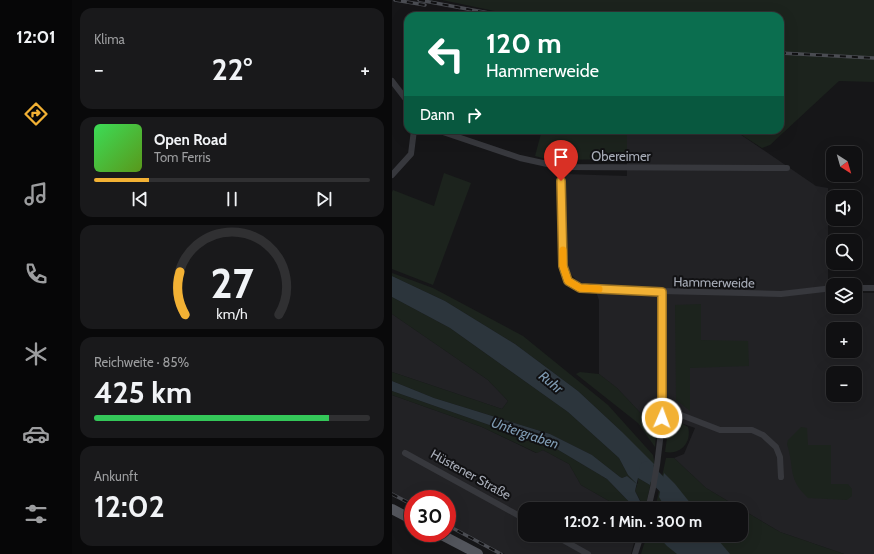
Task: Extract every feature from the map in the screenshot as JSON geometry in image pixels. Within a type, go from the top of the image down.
[{"type":"main road","points":[[392,509],[404,515]]},
{"type":"main road","points":[[455,542],[478,554]]},
{"type":"street","points":[[392,81],[404,97]]},
{"type":"street","points":[[392,175],[411,154],[414,134]]},
{"type":"street","name":"Obereimer","points":[[449,134],[520,158],[561,167],[786,168]]},
{"type":"street","name":"Hammerweide","points":[[561,167],[563,266],[568,281],[580,288],[662,292],[781,294],[826,289]]},
{"type":"street","points":[[862,288],[874,288]]},
{"type":"street","points":[[649,502],[661,432],[663,408],[662,292]]},
{"type":"street","points":[[663,408],[720,430],[752,430],[763,434],[776,447],[781,462],[781,477]]},
{"type":"street","name":"Hüstener Straße","points":[[404,453],[518,515]]},
{"type":"street","points":[[567,542],[588,554]]},
{"type":"street","points":[[635,554],[639,542]]},
{"type":"shaded area","points":[[442,0],[874,0],[874,82],[839,81],[784,132],[784,12],[499,12]]},
{"type":"shaded area","points":[[541,134],[627,134],[627,159],[550,160],[535,156]]},
{"type":"shaded area","points":[[627,134],[740,134],[816,186],[828,188],[828,190],[826,190],[826,226],[828,226],[828,234],[826,234],[826,270],[828,270],[828,278],[826,278],[826,314],[862,314],[862,293],[874,293],[874,554],[844,554],[780,532],[748,513],[748,502],[730,502],[706,488],[674,458],[684,454],[695,428],[681,423],[649,422],[617,388],[599,374],[599,300],[594,286],[578,282],[568,271],[564,174],[627,176]]},
{"type":"shaded area","points":[[740,134],[782,134],[770,145],[762,148]]},
{"type":"shaded area","points":[[444,173],[471,183],[433,285],[392,269],[392,192],[393,190],[434,206]]},
{"type":"shaded area","points":[[392,273],[433,288],[523,336],[608,405],[653,455],[655,464],[647,502],[641,502],[635,491],[637,485],[627,476],[622,478],[620,477],[592,455],[550,434],[434,398],[392,381],[392,372],[502,409],[508,401],[488,380],[392,314],[392,297],[450,328],[568,412],[619,458],[628,475],[638,484],[638,478],[650,485],[621,431],[578,391],[515,344],[445,301],[392,276]]},
{"type":"shaded area","points":[[701,304],[701,340],[748,341],[749,366],[690,368],[690,411],[676,400],[675,305]]},
{"type":"shaded area","points":[[392,314],[488,380],[508,401],[502,409],[392,372]]},
{"type":"shaded area","points":[[580,372],[599,374],[617,388],[649,422],[657,422],[655,447],[638,423],[576,374]]},
{"type":"shaded area","points":[[392,391],[555,448],[607,479],[629,502],[611,502],[581,485],[569,464],[543,450],[537,453],[482,427],[392,395]]},
{"type":"shaded area","points":[[392,395],[482,427],[536,453],[543,450],[569,464],[581,485],[611,502],[518,502],[518,542],[634,542],[631,554],[505,554],[456,528],[456,490],[404,490],[404,499],[392,492]]},
{"type":"shaded area","points":[[676,423],[681,423],[688,427],[689,433],[687,442],[676,451],[665,452],[668,431]]},
{"type":"shaded area","points":[[801,427],[807,428],[808,445],[831,445],[831,484],[848,484],[852,489],[852,496],[847,500],[808,498],[797,485],[794,479],[787,444],[788,440]]},
{"type":"shaded area","points":[[666,458],[674,458],[706,488],[729,502],[657,502]]},
{"type":"shaded area","points":[[748,513],[780,532],[844,554],[641,554],[645,542],[748,542]]},
{"type":"water","points":[[392,276],[445,301],[515,344],[578,391],[654,464],[650,485],[638,478],[637,484],[628,475],[619,458],[568,412],[450,328],[392,297]]},
{"type":"water","name":"Untergraben","points":[[392,381],[434,398],[550,434],[592,455],[620,477],[622,478],[627,476],[637,484],[635,491],[640,502],[629,502],[607,479],[555,448],[392,391]]},
{"type":"water","points":[[664,473],[689,502],[662,502],[659,497]]},
{"type":"water","points":[[663,542],[720,542],[730,554],[677,554]]},
{"type":"waterway","name":"Ruhr","points":[[646,468],[679,502]]},
{"type":"railway","points":[[395,0],[425,5]]},
{"type":"railway","points":[[419,0],[484,12]]},
{"type":"railway","points":[[784,53],[874,58]]},
{"type":"railway","points":[[392,494],[404,500]]},
{"type":"railway","points":[[456,530],[501,554]]},
{"type":"slow traffic","points":[[563,250],[563,266],[568,281],[580,288],[599,289]]},
{"type":"route","points":[[561,181],[563,266],[568,281],[580,288],[662,292],[662,418]]}]
